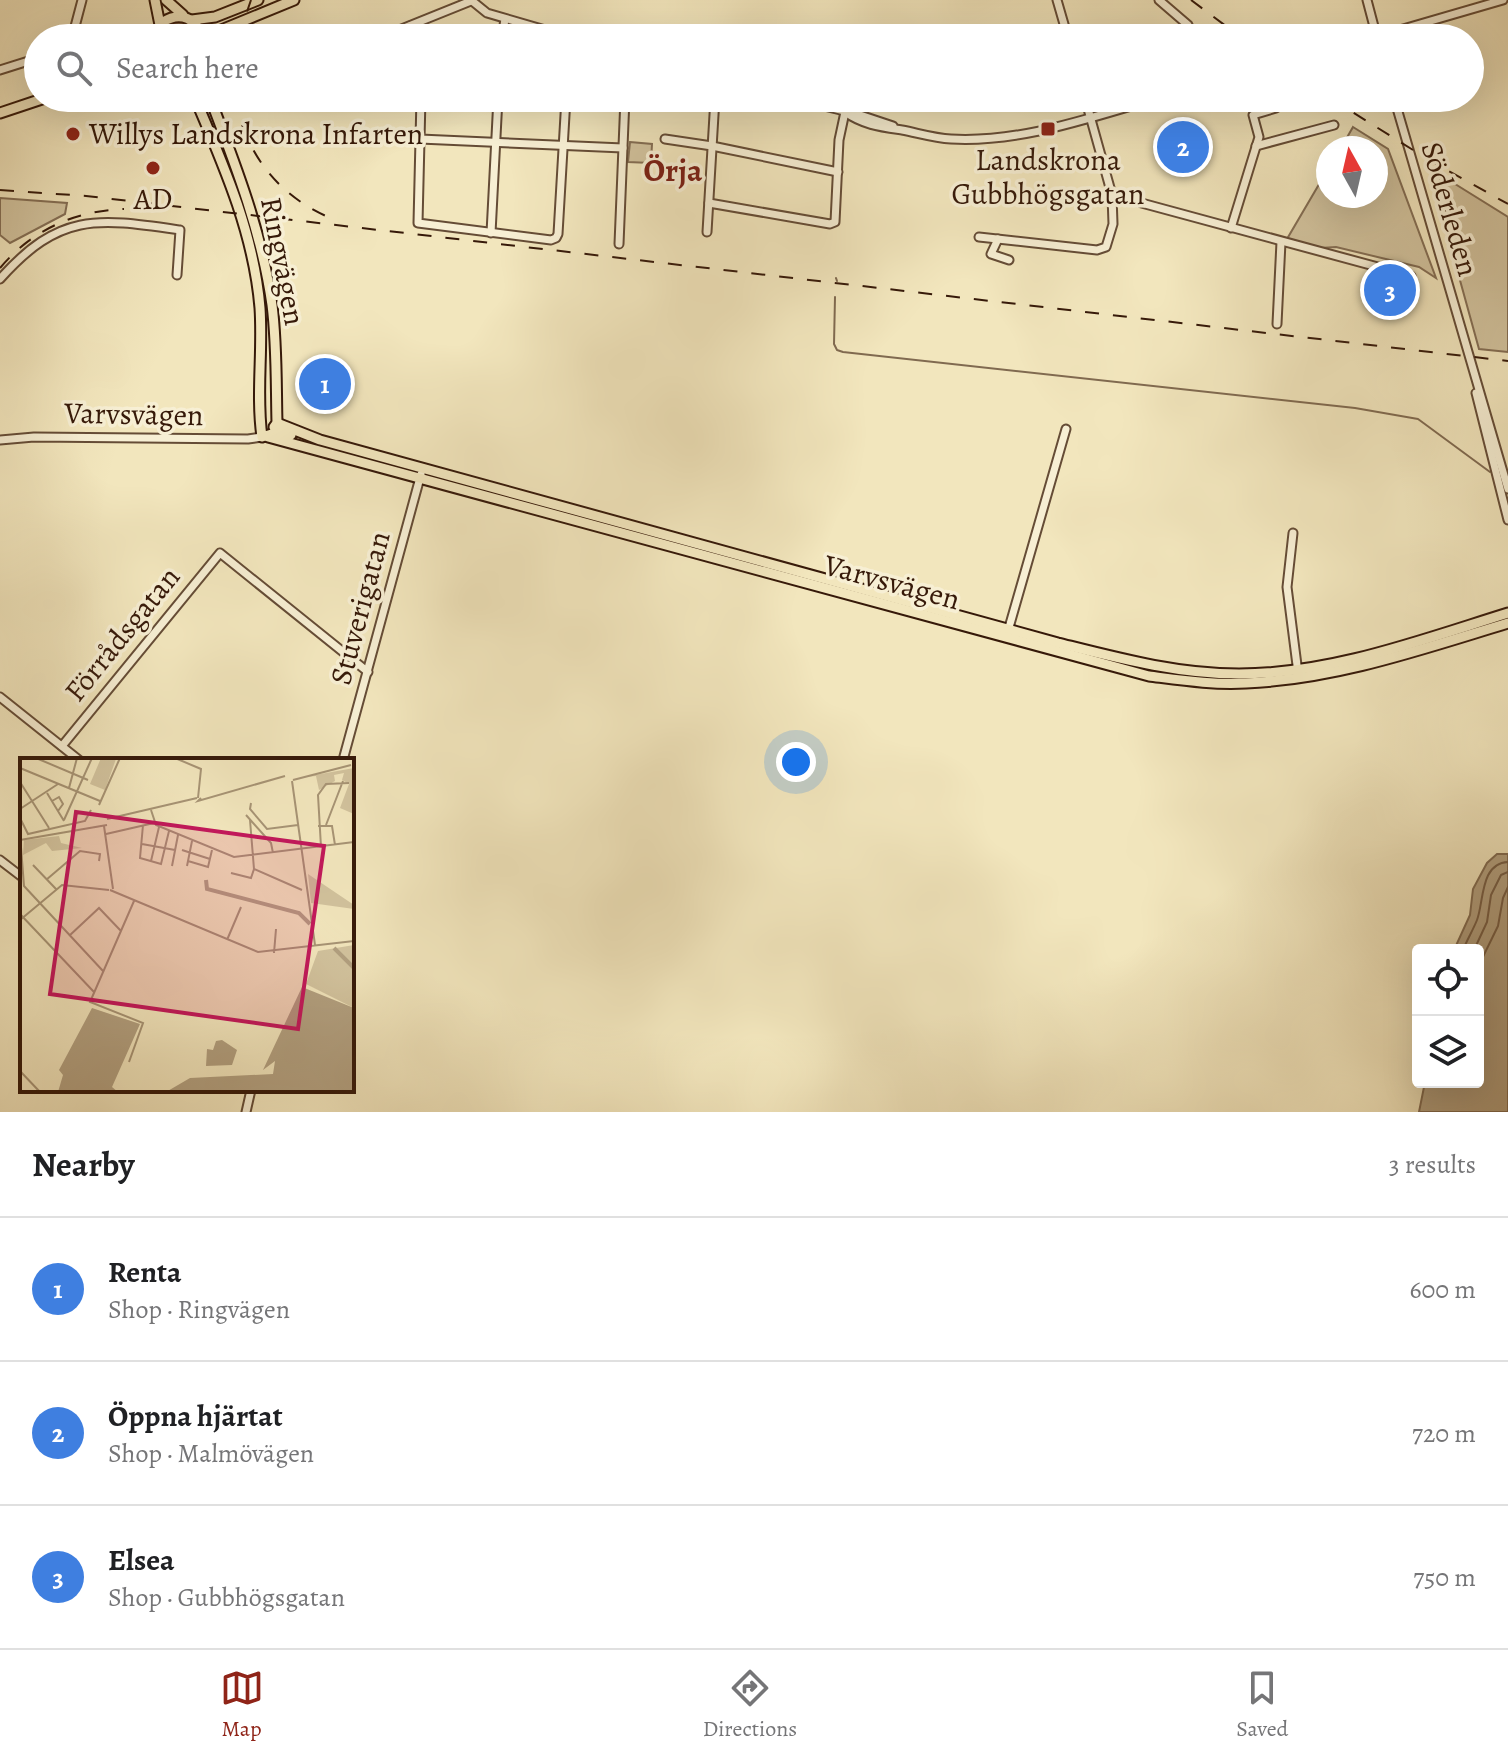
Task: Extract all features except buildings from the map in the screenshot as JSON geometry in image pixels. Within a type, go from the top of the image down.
[{"type":"main road","points":[[155,0],[160,24]]},
{"type":"main road","points":[[166,0],[195,24]]},
{"type":"main road","points":[[161,24],[171,17],[215,17],[258,0]]},
{"type":"main road","points":[[236,24],[294,0]]},
{"type":"main road","points":[[0,113],[24,104]]},
{"type":"main road","name":"Ringvägen","points":[[200,112],[234,192],[253,255],[260,311],[265,437]]},
{"type":"main road","name":"Ringvägen","points":[[215,112],[245,193],[263,255],[273,310],[277,423]]},
{"type":"main road","points":[[265,437],[277,423]]},
{"type":"main road","name":"Varvsvägen","points":[[277,423],[421,473]]},
{"type":"main road","name":"Varvsvägen","points":[[265,437],[278,432],[320,440]]},
{"type":"main road","name":"Varvsvägen","points":[[265,437],[421,473],[1007,633],[1149,676],[1231,683],[1338,673],[1508,623]]},
{"type":"main road","name":"Varvsvägen","points":[[1299,675],[1508,613]]},
{"type":"street","points":[[76,24],[82,0]]},
{"type":"street","points":[[1057,0],[1064,24]]},
{"type":"street","points":[[1159,0],[1187,24]]},
{"type":"street","points":[[1367,0],[1372,24]]},
{"type":"street","points":[[1420,24],[1503,0]]},
{"type":"street","points":[[415,24],[471,1],[481,10],[522,24]]},
{"type":"street","points":[[504,24],[505,19]]},
{"type":"street","points":[[0,70],[24,62]]},
{"type":"street","points":[[421,112],[418,223],[556,238],[565,112]]},
{"type":"street","points":[[491,233],[497,112]]},
{"type":"street","points":[[619,244],[624,112]]},
{"type":"street","points":[[707,232],[714,112]]},
{"type":"street","points":[[709,203],[830,224],[835,222],[839,140],[845,112],[902,130],[949,139],[1015,136],[1111,112]]},
{"type":"street","points":[[985,235],[1088,250],[1106,247],[1113,224],[1112,195],[1089,112]]},
{"type":"street","points":[[1231,228],[1259,137],[1253,115],[1263,112]]},
{"type":"street","name":"Söderleden","points":[[1398,112],[1508,489]]},
{"type":"street","points":[[1256,146],[1334,125]]},
{"type":"street","points":[[420,139],[623,148]]},
{"type":"street","points":[[665,139],[838,172]]},
{"type":"street","points":[[1112,195],[1411,276]]},
{"type":"street","points":[[0,279],[22,255],[54,232],[101,220],[180,230],[177,275]]},
{"type":"street","points":[[998,239],[991,254],[1009,260]]},
{"type":"street","points":[[1277,324],[1281,242]]},
{"type":"street","name":"Söderleden","points":[[1474,379],[1478,406],[1508,520]]},
{"type":"street","points":[[1007,633],[1066,429]]},
{"type":"street","name":"Varvsvägen","points":[[0,440],[34,437],[265,437]]},
{"type":"street","name":"Stuverigatan","points":[[344,758],[421,473]]},
{"type":"street","points":[[1293,533],[1287,587],[1299,675]]},
{"type":"street","name":"Förrådsgatan","points":[[62,746],[220,553],[368,672]]},
{"type":"street","points":[[0,697],[77,758]]},
{"type":"street","points":[[0,860],[20,875]]},
{"type":"street","points":[[246,1112],[251,1092]]},
{"type":"shaded area","points":[[1353,127],[1367,136],[1348,136]]},
{"type":"shaded area","points":[[630,142],[652,144],[651,163],[628,162]]},
{"type":"shaded area","points":[[1388,149],[1436,278],[1419,267],[1287,239],[1316,189],[1316,208],[1388,208]]},
{"type":"shaded area","points":[[1439,174],[1508,217],[1508,352],[1479,349],[1458,273]]},
{"type":"shaded area","points":[[0,198],[67,203],[65,214],[10,243],[0,235]]},
{"type":"water","points":[[1497,854],[1508,854],[1508,1112],[1419,1112],[1424,1088],[1484,1088],[1484,944],[1457,944],[1470,915],[1473,889],[1487,863]]},
{"type":"waterway","points":[[835,297],[834,344],[837,350],[843,352],[1355,408],[1418,419],[1490,472]]},
{"type":"railway","points":[[243,24],[251,0]]},
{"type":"railway","points":[[1191,0],[1223,24]]},
{"type":"railway","points":[[238,112],[247,138],[268,172],[297,199],[333,219]]},
{"type":"railway","points":[[1352,112],[1508,204]]},
{"type":"railway","points":[[0,190],[86,196],[1508,361]]},
{"type":"railway","points":[[0,268],[26,243],[55,225],[88,214],[124,209]]},
{"type":"place","name":"Landskrona Gubbhögsgatan","points":[[1048,129]]},
{"type":"place","name":"Willys Landskrona Infarten","points":[[73,134]]},
{"type":"place","name":"Öppna hjärtat","points":[[1183,147]]},
{"type":"place","name":"AD","points":[[153,168]]},
{"type":"place","name":"Elsea","points":[[1390,290]]},
{"type":"place","name":"Renta","points":[[325,384]]},
{"type":"district","name":"Örja","points":[[673,170]]}]
